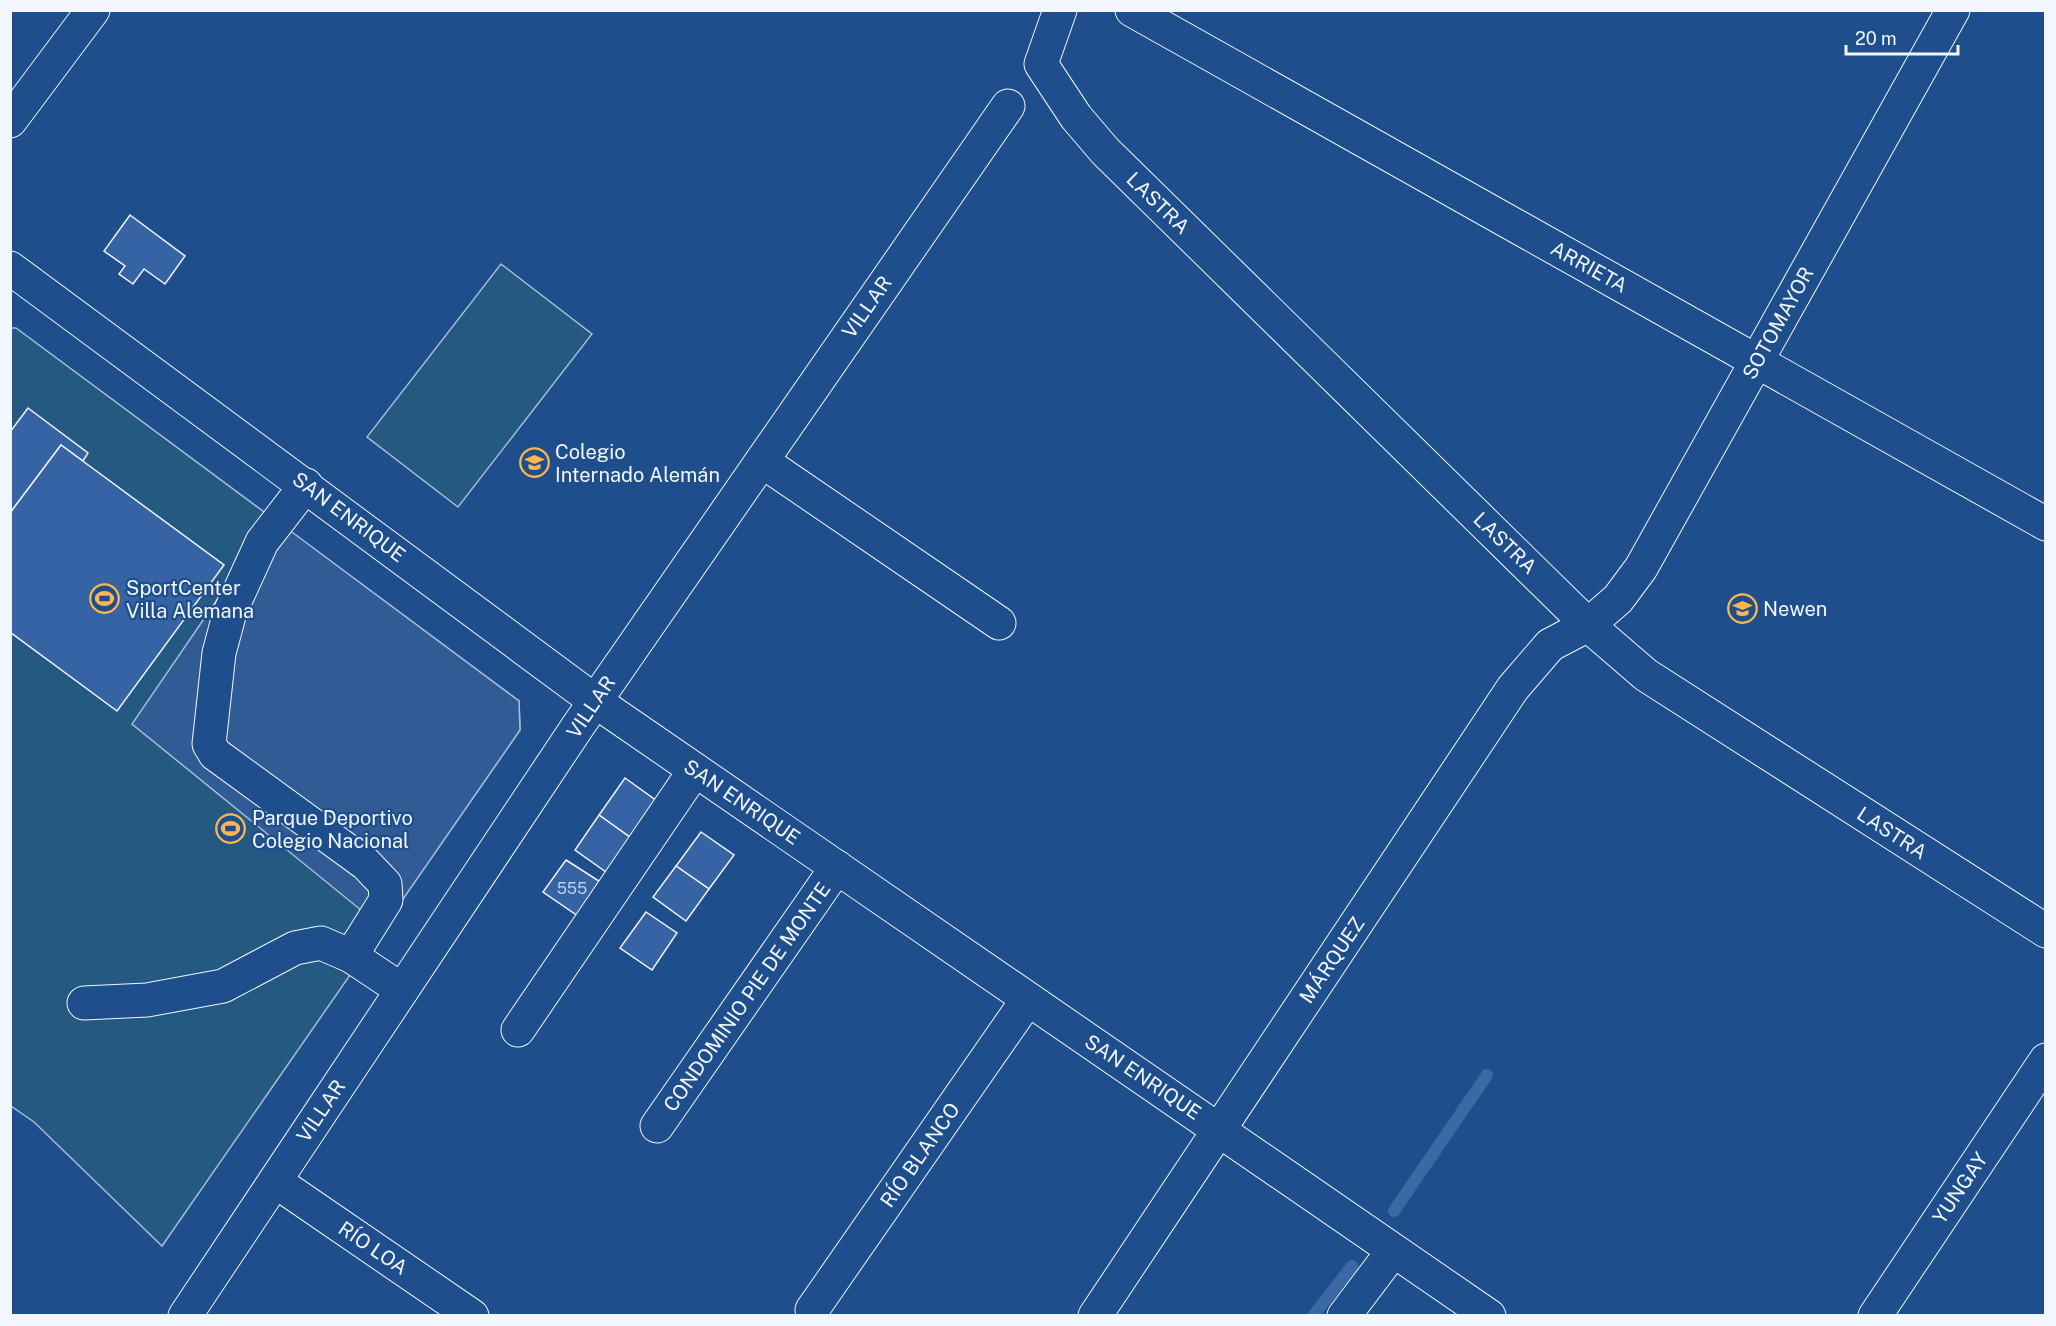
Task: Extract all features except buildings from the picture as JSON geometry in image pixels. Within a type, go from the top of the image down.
[{"type":"street","points":[[10,121],[93,10]]},
{"type":"street","name":"LASTRA","points":[[1060,10],[1041,64],[1076,117],[1105,151],[1588,625],[1646,675],[2046,931]]},
{"type":"street","name":"ARRIETA","points":[[1132,10],[2046,524]]},
{"type":"street","name":"SOTOMAYOR","points":[[1588,625],[1618,599],[1641,567],[1953,10]]},
{"type":"street","name":"VILLAR","points":[[185,1316],[595,701],[1008,106]]},
{"type":"street","name":"SAN ENRIQUE","points":[[10,268],[595,701],[1221,1129],[1489,1316]]},
{"type":"street","points":[[762,461],[999,623]]},
{"type":"street","points":[[306,485],[262,542],[230,612],[219,653],[209,744],[215,754],[366,864],[385,884],[387,900],[351,956]]},
{"type":"street","name":"MÁRQUEZ","points":[[1095,1316],[1513,688],[1550,645],[1588,625]]},
{"type":"street","points":[[518,1030],[695,770]]},
{"type":"street","name":"CONDOMINIO PIE DE MONTE","points":[[657,1126],[837,867]]},
{"type":"street","points":[[84,1003],[147,1000],[223,986],[295,948],[321,943],[351,956],[402,990]]},
{"type":"street","name":"RÍO BLANCO","points":[[812,1310],[1028,999]]},
{"type":"street","name":"YUNGAY","points":[[1875,1316],[2046,1060]]},
{"type":"street","name":"RÍO LOA","points":[[275,1180],[472,1316]]},
{"type":"street","points":[[1344,1316],[1393,1251]]},
{"type":"shaded area","points":[[501,264],[592,334],[458,507],[367,437]]},
{"type":"shaded area","name":"Parque Deportivo Colegio Nacional","points":[[10,328],[16,328],[519,701],[520,730],[162,1246],[34,1122],[11,1106]]},
{"type":"shaded area","points":[[273,518],[519,701],[520,730],[383,928],[132,724]]},
{"type":"waterway","points":[[1394,1211],[1487,1075]]},
{"type":"waterway","points":[[1313,1316],[1352,1266]]},
{"type":"place","name":"Colegio Internado Alemán","points":[[534,463]]},
{"type":"place","name":"SportCenter Villa Alemana","points":[[105,599]]},
{"type":"place","name":"Newen","points":[[1742,609]]},
{"type":"place","name":"Parque Deportivo Colegio Nacional","points":[[231,829]]}]
